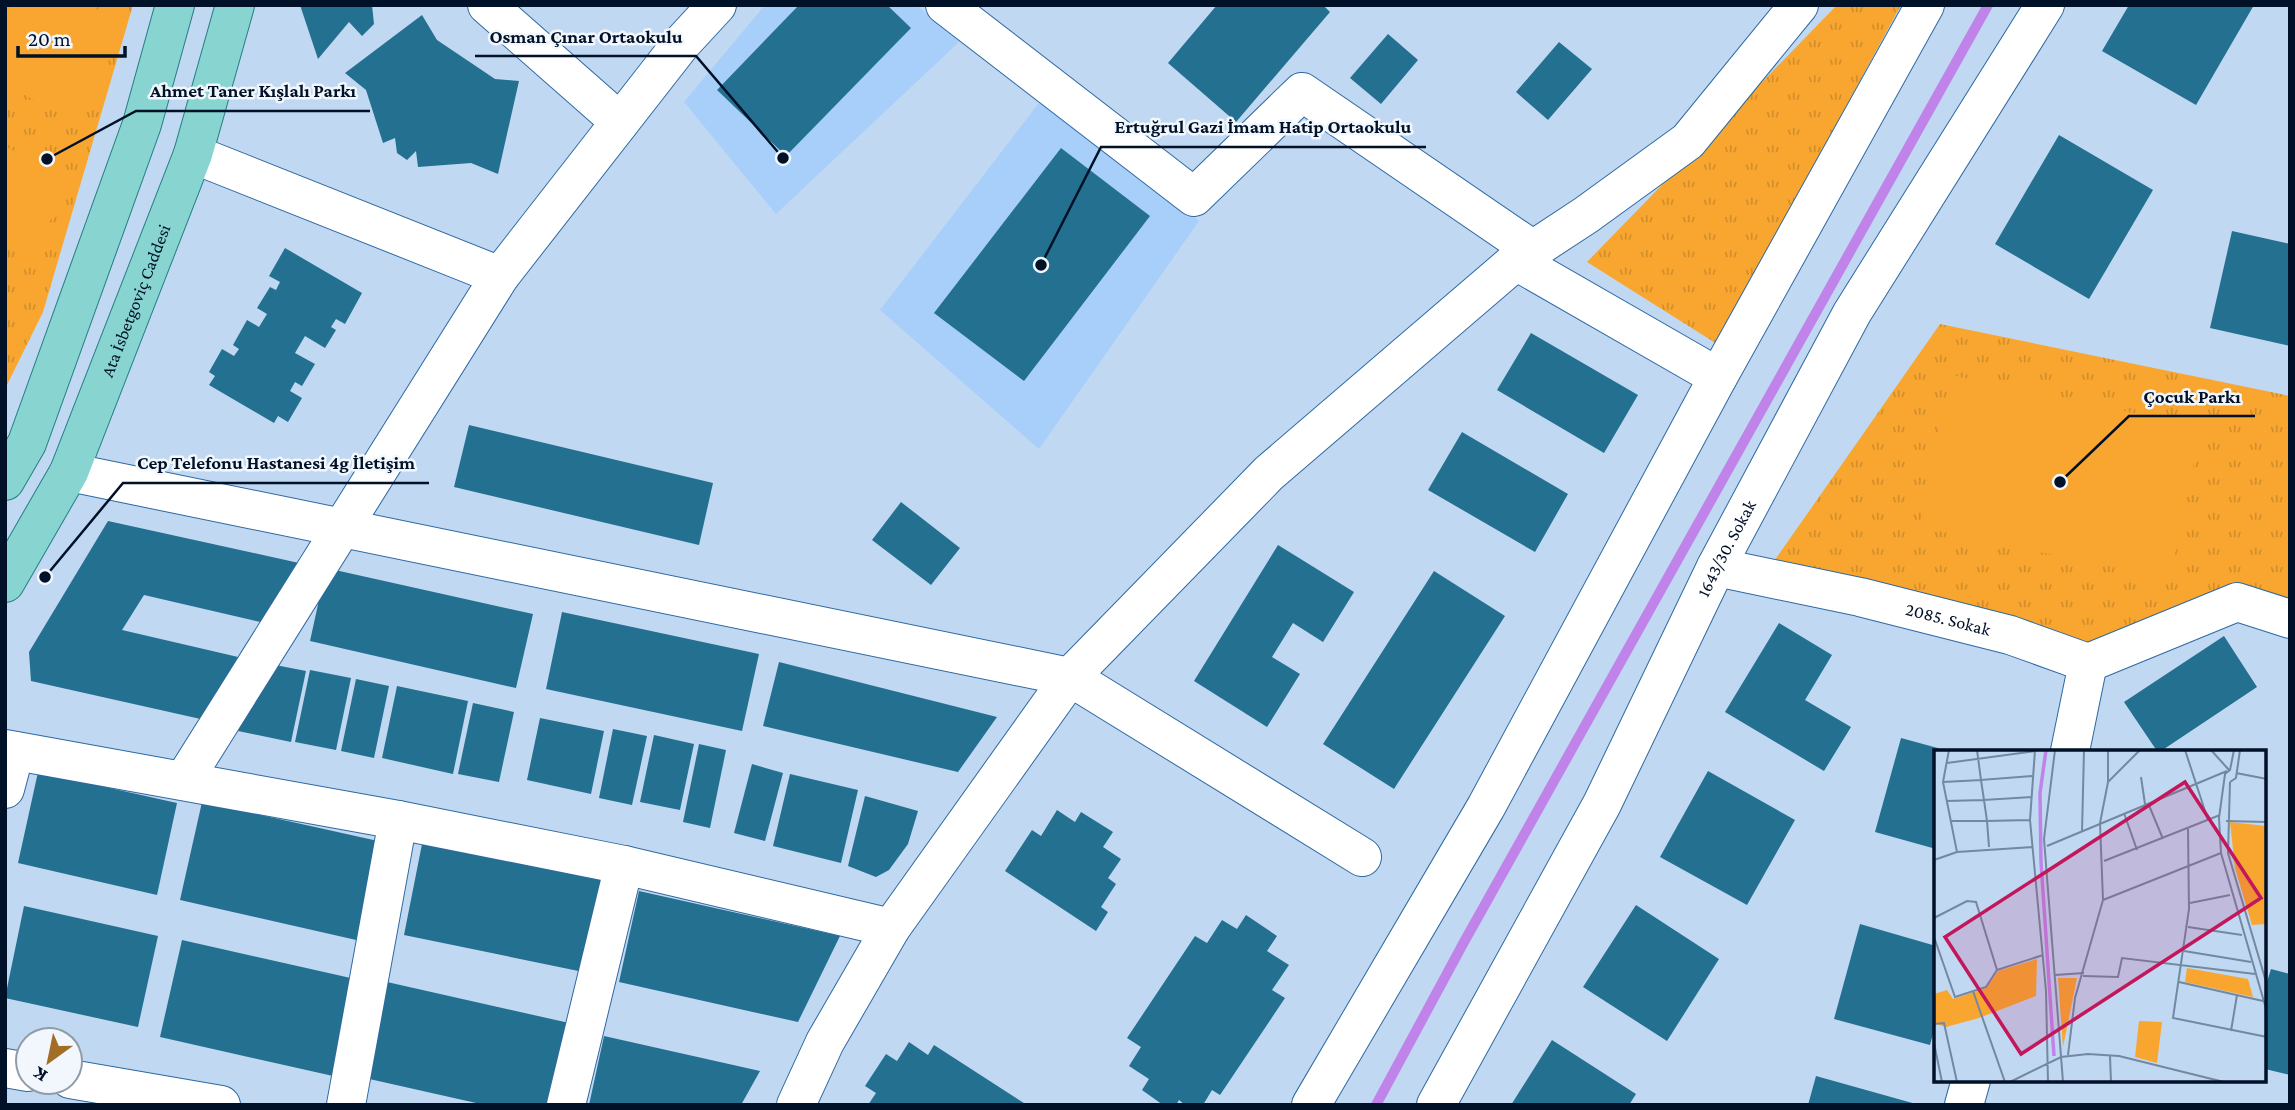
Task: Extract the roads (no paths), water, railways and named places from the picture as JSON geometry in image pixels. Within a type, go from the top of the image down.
[{"type":"main road","points":[[5,481],[27,443],[138,136],[175,5]]},
{"type":"main road","name":"Ata İsbetgoviç Caddesi","points":[[5,583],[69,472],[193,154],[235,5]]},
{"type":"street","points":[[486,5],[620,122]]},
{"type":"street","points":[[184,780],[500,276],[681,44],[717,5]]},
{"type":"street","points":[[945,5],[1194,197],[1302,92],[1525,255],[1718,377]]},
{"type":"street","points":[[796,1105],[825,1042],[891,928],[1070,677],[1269,473],[1525,255],[1586,215],[1688,141],[1799,5]]},
{"type":"street","points":[[1311,1105],[1486,807],[1718,377],[1925,5]]},
{"type":"street","name":"1643/30. Sokak","points":[[1436,1105],[1602,804],[1716,567],[1852,313],[2045,5]]},
{"type":"street","points":[[193,154],[500,276]]},
{"type":"street","points":[[69,472],[1070,677],[1362,857]]},
{"type":"street","name":"2085. Sokak","points":[[1716,567],[1860,597],[2010,635],[2088,663]]},
{"type":"street","points":[[2070,750],[2088,663],[2236,602],[2290,619]]},
{"type":"street","points":[[5,789],[10,750],[398,820],[624,865],[891,928]]},
{"type":"street","points":[[346,1105],[398,820]]},
{"type":"street","points":[[566,1105],[624,865]]},
{"type":"street","points":[[84,1081],[221,1105]]},
{"type":"street","points":[[1964,1105],[1971,1082]]},
{"type":"waterway","points":[[1376,1105],[1464,942],[1988,5]]},
{"type":"place","name":"Osman Çınar Ortaokulu","points":[[783,158]]},
{"type":"place","name":"Ahmet Taner Kışlalı Parkı","points":[[47,159]]},
{"type":"place","name":"Ertuğrul Gazi İmam Hatip Ortaokulu","points":[[1041,265]]},
{"type":"place","name":"Çocuk Parkı","points":[[2060,482]]},
{"type":"place","name":"Cep Telefonu Hastanesi 4g İletişim","points":[[45,577]]}]
